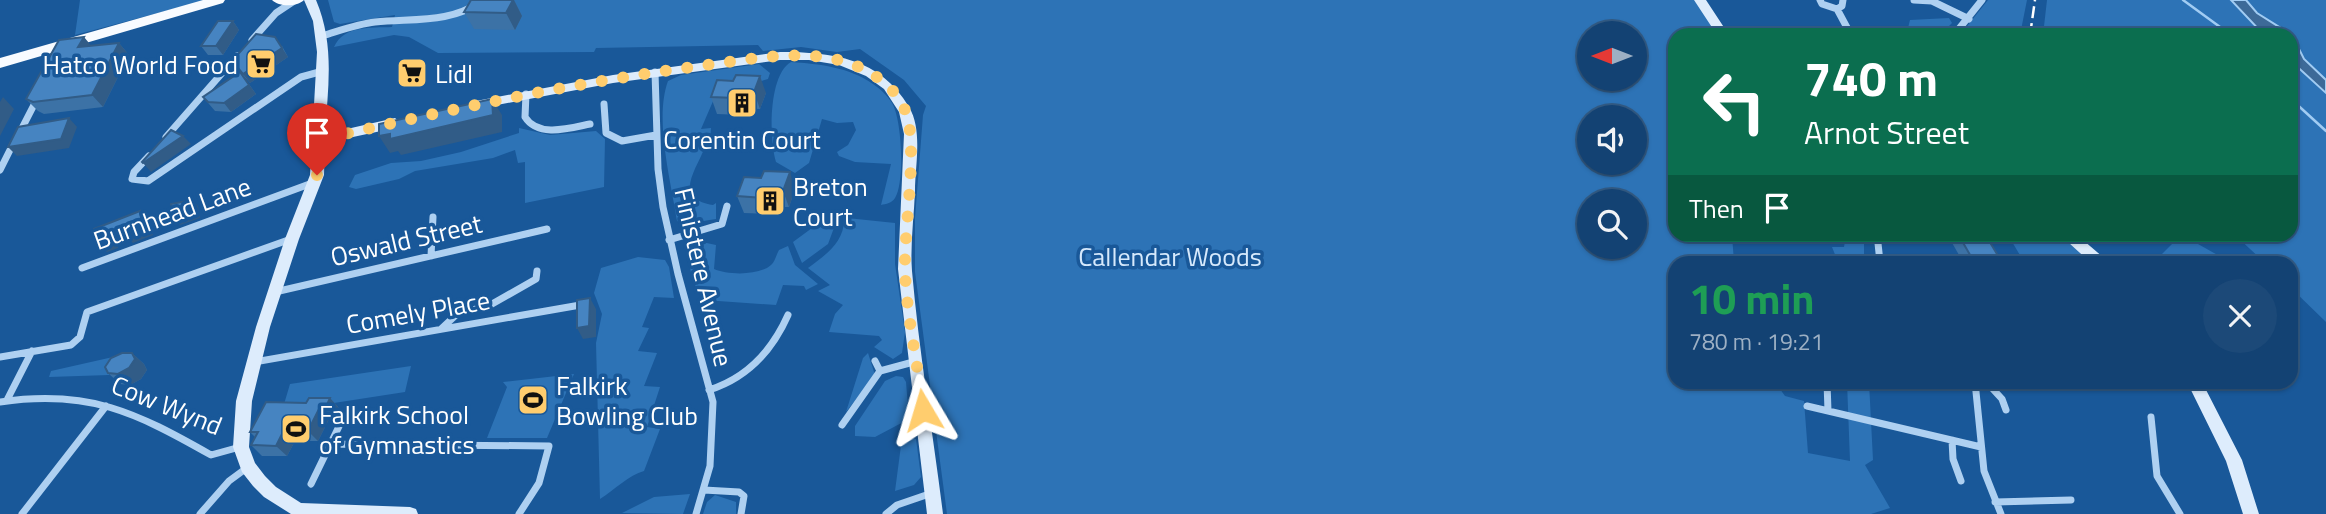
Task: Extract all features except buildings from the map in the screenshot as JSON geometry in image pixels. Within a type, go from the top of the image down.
[{"type":"main road","points":[[2,63],[63,49],[218,0]]},
{"type":"street","points":[[322,36],[376,22],[442,21],[470,10],[484,0]]},
{"type":"street","points":[[1700,0],[1718,28]]},
{"type":"street","points":[[1820,0],[1822,4],[1837,9],[1847,28]]},
{"type":"street","points":[[1837,9],[1842,6],[1843,0]]},
{"type":"street","points":[[1913,0],[1932,0],[1969,19]]},
{"type":"street","points":[[1961,28],[1982,0]]},
{"type":"street","points":[[241,447],[244,401],[254,362],[292,239],[316,182],[324,71],[322,36],[294,2],[250,42]]},
{"type":"street","points":[[161,142],[242,52]]},
{"type":"street","points":[[465,108],[526,94],[655,72],[773,57],[809,56],[851,64],[888,86],[905,111],[910,134],[905,269],[935,514]]},
{"type":"street","points":[[152,152],[134,172],[132,179],[135,181],[148,181],[301,77],[324,71]]},
{"type":"street","name":"Finistere Avenue","points":[[655,72],[660,188],[669,240],[713,402],[713,444],[704,490],[696,514]]},
{"type":"street","points":[[0,170],[40,92]]},
{"type":"street","points":[[526,94],[525,117],[529,123],[548,131],[590,124]]},
{"type":"street","points":[[604,104],[606,133],[622,141],[656,135]]},
{"type":"street","points":[[319,140],[412,119]]},
{"type":"street","name":"Burnhead Lane","points":[[82,268],[316,182]]},
{"type":"street","points":[[669,240],[722,224],[727,206]]},
{"type":"street","points":[[431,256],[433,217]]},
{"type":"street","name":"Oswald Street","points":[[274,293],[547,229]]},
{"type":"street","points":[[0,357],[71,345],[77,340],[87,312],[292,239]]},
{"type":"street","points":[[2075,242],[2092,256]]},
{"type":"street","points":[[440,329],[456,315],[481,308],[524,288],[536,279],[537,271]]},
{"type":"street","name":"Comely Place","points":[[254,362],[590,303]]},
{"type":"street","points":[[709,390],[733,382],[746,373],[783,328],[788,315]]},
{"type":"street","points":[[4,401],[32,351]]},
{"type":"street","points":[[875,361],[880,371]]},
{"type":"street","points":[[842,425],[880,371],[918,361]]},
{"type":"street","points":[[1827,389],[1828,411]]},
{"type":"street","points":[[1976,389],[1984,471],[2001,514]]},
{"type":"street","points":[[1997,389],[2006,410]]},
{"type":"street","points":[[2199,389],[2234,460],[2251,514]]},
{"type":"street","name":"Cow Wynd","points":[[4,401],[38,395],[58,395],[106,406],[149,420],[211,455],[241,447],[248,467],[270,492],[298,512],[410,514]]},
{"type":"street","points":[[22,514],[106,406]]},
{"type":"street","points":[[1807,406],[1981,447]]},
{"type":"street","points":[[311,484],[345,414]]},
{"type":"street","points":[[2151,417],[2157,476],[2180,514]]},
{"type":"street","points":[[1952,440],[1953,459],[1961,481]]},
{"type":"street","points":[[331,444],[549,446],[544,472],[532,501],[519,514]]},
{"type":"street","points":[[200,514],[229,481],[248,467]]},
{"type":"street","points":[[704,490],[739,492],[744,496],[745,502],[741,514]]},
{"type":"street","points":[[886,514],[897,505],[932,493]]},
{"type":"street","points":[[1995,502],[2071,500]]},
{"type":"green space","points":[[80,0],[207,0],[75,35]]},
{"type":"green space","name":"Callendar Woods","points":[[328,0],[1696,0],[1713,28],[1668,28],[1668,242],[1733,242],[1734,256],[1668,256],[1668,389],[1780,389],[1785,396],[1804,401],[1808,453],[1850,461],[1847,389],[1869,389],[1873,460],[1865,465],[1890,508],[1871,514],[947,514],[915,272],[915,218],[923,115],[926,106],[904,80],[860,49],[837,52],[801,47],[763,51],[758,45],[596,48],[594,52],[438,53],[409,37],[394,35],[334,47],[351,31],[392,27],[395,15],[340,24],[334,22]]},
{"type":"green space","points":[[1988,0],[2027,0],[2021,28],[1966,28]]},
{"type":"green space","points":[[2047,0],[2232,0],[2258,28],[2044,28]]},
{"type":"green space","points":[[2246,0],[2326,0],[2326,80],[2304,59],[2298,47],[2298,28],[2281,28],[2257,13]]},
{"type":"green space","points":[[1949,18],[1952,23],[1947,28],[1908,28],[1910,20]]},
{"type":"green space","points":[[791,62],[844,70],[864,78],[890,100],[898,122],[901,151],[900,179],[892,201],[881,205],[891,164],[855,162],[839,156],[837,152],[848,145],[856,130],[853,122],[837,123],[822,119],[809,163],[795,173],[776,162],[772,139],[774,94],[783,69]]},
{"type":"green space","points":[[759,64],[770,73],[768,79],[748,85],[720,85],[701,129],[711,128],[710,142],[715,145],[705,147],[690,183],[690,191],[693,197],[701,202],[713,205],[716,203],[716,219],[684,224],[677,221],[663,131],[664,96],[668,81],[681,75]]},
{"type":"green space","points":[[2298,67],[2326,92],[2326,322],[2298,295],[2298,256],[2258,256],[2243,242],[2298,242]]},
{"type":"green space","points":[[519,128],[550,135],[596,131],[605,139],[604,187],[525,203],[525,162],[518,163],[515,150],[493,158],[415,171],[399,179],[356,189],[349,187],[355,175],[391,163],[421,161],[461,152],[519,133]]},
{"type":"green space","points":[[827,217],[838,217],[828,244],[802,263],[793,242]]},
{"type":"green space","points":[[847,218],[895,223],[895,264],[905,332],[902,353],[893,359],[874,347],[882,340],[879,336],[829,332],[835,314],[843,305],[818,291],[830,285],[808,268],[837,242]]},
{"type":"green space","points":[[702,242],[716,245],[714,269],[735,273],[766,269],[772,264],[779,250],[788,246],[795,265],[818,284],[806,290],[804,286],[783,285],[776,305],[704,300],[693,281],[690,267],[694,245]]},
{"type":"green space","points":[[1845,242],[1864,242],[1864,254],[1870,256],[1836,256],[1832,247],[1844,247]]},
{"type":"green space","points":[[2012,242],[2068,242],[2085,256],[2020,256]]},
{"type":"green space","points":[[2174,242],[2194,242],[2219,256],[2160,256]]},
{"type":"green space","points":[[638,257],[665,260],[669,267],[674,298],[654,297],[642,327],[649,328],[638,351],[657,353],[644,386],[660,387],[647,427],[660,429],[644,471],[627,479],[600,499],[596,343],[602,314],[594,293],[601,268]]},
{"type":"green space","points":[[868,353],[875,375],[846,412],[863,358]]},
{"type":"green space","points":[[113,357],[109,375],[49,377],[51,371]]},
{"type":"green space","points":[[411,366],[405,392],[282,411],[290,384]]},
{"type":"green space","name":"Falkirk Bowling Club","points":[[574,374],[547,438],[487,438],[507,387],[503,382]]},
{"type":"green space","points":[[896,376],[903,377],[906,382],[909,419],[875,437],[855,436],[855,426],[885,381]]},
{"type":"green space","points":[[902,438],[916,439],[921,477],[914,485],[895,491]]},
{"type":"green space","points":[[690,494],[683,514],[622,513],[654,497]]},
{"type":"green space","points":[[715,495],[736,502],[736,514],[703,514],[707,502]]},
{"type":"shaded area","points":[[2231,0],[2246,0],[2257,13],[2281,28],[2257,28]]},
{"type":"shaded area","points":[[2298,47],[2304,59],[2326,80],[2326,93],[2298,67]]},
{"type":"waterway","points":[[2183,0],[2221,28]]},
{"type":"waterway","points":[[2298,105],[2326,131]]},
{"type":"railway","points":[[2031,28],[2035,0]]},
{"type":"place","name":"Hatco World Food","points":[[261,64]]},
{"type":"place","name":"Lidl","points":[[412,73]]},
{"type":"place","name":"Corentin Court","points":[[742,103]]},
{"type":"place","name":"Breton Court","points":[[770,201]]},
{"type":"place","name":"Falkirk Bowling Club","points":[[533,400]]},
{"type":"place","name":"Falkirk School of Gymnastics","points":[[296,429]]},
{"type":"route","points":[[317,175],[319,140],[526,94],[655,72],[780,56],[821,57],[851,64],[888,86],[898,98],[908,121],[911,148],[905,269],[923,410]]}]
